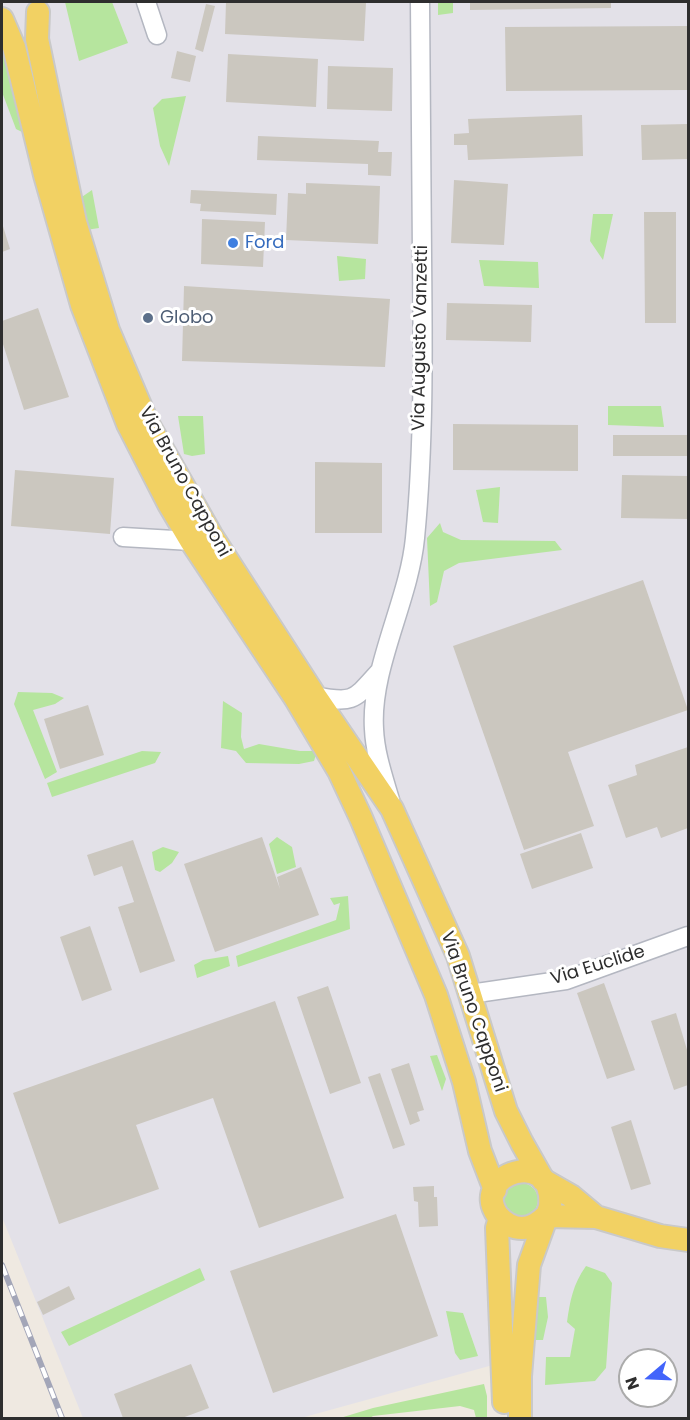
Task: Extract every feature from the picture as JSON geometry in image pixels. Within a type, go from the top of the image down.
[{"type":"main road","name":"Via Bruno Capponi","points":[[2,19],[21,22],[30,18],[41,7]]},
{"type":"main road","name":"Via Bruno Capponi","points":[[41,7],[37,39],[75,222],[108,330],[148,424],[211,535],[315,696],[392,809],[458,956],[506,1111],[543,1180]]},
{"type":"main road","name":"Via Bruno Capponi","points":[[2,19],[14,48],[45,175],[82,305],[128,424],[169,504],[191,541],[297,699],[339,771],[436,995],[464,1082],[480,1151],[495,1190]]},
{"type":"main road","points":[[361,818],[365,809],[373,805],[392,809]]},
{"type":"main road","points":[[596,1217],[571,1196],[526,1171],[516,1171],[507,1175],[499,1181],[495,1190],[493,1205],[506,1224],[523,1228],[540,1222],[546,1216],[596,1217],[660,1236],[688,1239]]},
{"type":"main road","points":[[520,1419],[520,1376],[529,1265],[550,1207],[551,1197],[543,1180]]},
{"type":"main road","points":[[500,1218],[497,1228],[505,1377],[504,1419]]},
{"type":"street","points":[[146,2],[157,35]]},
{"type":"street","name":"Via Augusto Vanzetti","points":[[392,809],[379,760],[374,728],[375,699],[381,670],[404,597],[415,540],[422,394],[420,2]]},
{"type":"street","points":[[123,537],[191,541]]},
{"type":"street","name":"Via Augusto Vanzetti","points":[[315,696],[338,701],[349,700],[358,695],[381,670]]},
{"type":"street","name":"Via Euclide","points":[[470,994],[566,980],[688,936]]},
{"type":"shaded area","points":[[2,2],[688,2],[688,1418],[528,1418],[529,1355],[301,1418],[83,1418],[2,1217]]},
{"type":"green space","points":[[65,2],[112,2],[128,43],[79,61]]},
{"type":"green space","points":[[438,2],[453,2],[453,13],[438,15]]},
{"type":"green space","points":[[2,48],[28,135],[16,129],[2,92]]},
{"type":"green space","points":[[186,96],[169,166],[160,146],[153,108],[162,99]]},
{"type":"green space","points":[[92,190],[99,228],[86,230],[76,201]]},
{"type":"green space","points":[[593,214],[613,214],[603,260],[590,241]]},
{"type":"green space","points":[[337,256],[366,259],[365,279],[339,281]]},
{"type":"green space","points":[[479,260],[538,262],[539,288],[484,286]]},
{"type":"green space","points":[[608,406],[661,406],[664,427],[608,425]]},
{"type":"green space","points":[[178,416],[203,416],[205,454],[192,456],[184,454]]},
{"type":"green space","points":[[500,487],[498,523],[483,522],[476,490]]},
{"type":"green space","points":[[440,523],[443,532],[461,540],[555,541],[562,550],[459,563],[444,571],[437,602],[430,606],[427,538]]},
{"type":"green space","points":[[18,692],[52,693],[64,698],[55,704],[33,710],[57,772],[45,779],[14,704]]},
{"type":"green space","points":[[223,701],[242,713],[241,737],[244,749],[259,744],[300,751],[317,751],[314,761],[299,764],[246,763],[236,751],[221,748]]},
{"type":"green space","points":[[142,751],[161,752],[155,763],[52,797],[47,783]]},
{"type":"green space","points":[[277,837],[292,847],[296,867],[277,874],[269,844]]},
{"type":"green space","points":[[163,847],[179,852],[172,863],[160,872],[155,870],[152,852]]},
{"type":"green space","points":[[348,896],[350,929],[238,967],[236,956],[336,920],[340,903],[334,905],[330,898]]},
{"type":"green space","points":[[228,956],[230,966],[197,978],[194,965],[203,960]]},
{"type":"green space","points":[[437,1055],[446,1079],[442,1091],[430,1056]]},
{"type":"green space","points":[[521,1183],[533,1188],[538,1200],[533,1212],[521,1217],[509,1212],[504,1200],[509,1188]]},
{"type":"green space","points":[[586,1266],[605,1273],[612,1283],[606,1368],[595,1381],[545,1385],[546,1357],[570,1357],[575,1329],[567,1322],[569,1307],[575,1286]]},
{"type":"green space","points":[[200,1268],[205,1280],[69,1346],[61,1332]]},
{"type":"green space","points":[[535,1297],[546,1297],[548,1317],[543,1340],[532,1340]]},
{"type":"green space","points":[[446,1311],[463,1313],[478,1356],[460,1360],[455,1353]]},
{"type":"green space","points":[[484,1384],[487,1396],[487,1418],[476,1418],[474,1410],[460,1406],[370,1418],[340,1418],[373,1408]]},
{"type":"building","points":[[226,2],[366,3],[364,41],[225,34]]},
{"type":"building","points":[[470,2],[611,2],[611,8],[470,10]]},
{"type":"building","points":[[206,4],[215,6],[203,52],[195,49]]},
{"type":"building","points":[[688,26],[688,90],[506,91],[505,27]]},
{"type":"building","points":[[177,51],[196,56],[190,82],[171,78]]},
{"type":"building","points":[[228,54],[318,59],[316,107],[226,102]]},
{"type":"building","points":[[328,66],[393,68],[392,111],[327,109]]},
{"type":"building","points":[[582,115],[583,156],[468,160],[467,145],[454,145],[454,134],[469,133],[468,119]]},
{"type":"building","points":[[688,124],[688,159],[642,160],[641,125]]},
{"type":"building","points":[[258,136],[379,141],[378,152],[392,152],[391,176],[368,175],[368,164],[257,160]]},
{"type":"building","points":[[454,180],[508,184],[504,245],[451,243]]},
{"type":"building","points":[[306,183],[380,186],[378,244],[286,240],[288,193],[306,194]]},
{"type":"building","points":[[191,190],[277,194],[276,215],[200,211],[201,204],[190,203]]},
{"type":"building","points":[[644,212],[676,212],[676,323],[645,323]]},
{"type":"building","name":"Ford","points":[[202,219],[265,222],[263,267],[201,264]]},
{"type":"building","points":[[2,223],[10,249],[2,252]]},
{"type":"building","points":[[184,286],[390,299],[385,367],[182,361]]},
{"type":"building","points":[[447,303],[532,305],[531,342],[446,340]]},
{"type":"building","points":[[38,308],[69,397],[24,410],[2,341],[2,321]]},
{"type":"building","points":[[453,424],[578,425],[578,471],[453,470]]},
{"type":"building","points":[[613,435],[688,435],[688,456],[613,456]]},
{"type":"building","points":[[315,462],[382,463],[382,533],[315,533]]},
{"type":"building","points":[[15,470],[114,478],[110,534],[11,526]]},
{"type":"building","points":[[622,475],[688,476],[688,519],[621,518]]},
{"type":"building","points":[[643,580],[688,710],[568,752],[594,826],[524,850],[453,646]]},
{"type":"building","points":[[88,705],[104,755],[60,769],[44,719]]},
{"type":"building","points":[[688,747],[688,828],[661,838],[657,827],[626,838],[608,785],[637,775],[635,765]]},
{"type":"building","points":[[581,833],[593,868],[532,889],[520,854]]},
{"type":"building","points":[[262,837],[280,889],[277,877],[301,867],[319,915],[215,952],[184,864]]},
{"type":"building","points":[[133,840],[175,961],[140,973],[118,907],[134,902],[122,866],[94,876],[87,855]]},
{"type":"building","points":[[90,926],[112,990],[82,1001],[60,937]]},
{"type":"building","points":[[604,983],[635,1070],[607,1079],[577,993]]},
{"type":"building","points":[[328,986],[361,1083],[330,1094],[297,997]]},
{"type":"building","points":[[275,1001],[344,1198],[259,1228],[213,1098],[136,1125],[159,1189],[59,1224],[13,1093]]},
{"type":"building","points":[[676,1013],[688,1053],[688,1085],[674,1090],[651,1021]]},
{"type":"building","points":[[409,1063],[424,1110],[417,1112],[420,1121],[410,1125],[391,1069]]},
{"type":"building","points":[[380,1073],[405,1145],[393,1149],[368,1077]]},
{"type":"building","points":[[631,1120],[651,1184],[631,1190],[611,1127]]},
{"type":"building","points":[[434,1186],[434,1197],[437,1197],[438,1226],[419,1227],[418,1202],[414,1201],[413,1187]]},
{"type":"building","points":[[396,1214],[438,1336],[273,1393],[230,1271]]},
{"type":"building","points":[[69,1286],[75,1299],[43,1315],[37,1302]]},
{"type":"building","points":[[191,1364],[209,1408],[182,1418],[123,1418],[114,1394]]},
{"type":"railway","points":[[2,1265],[62,1418]]},
{"type":"place","name":"Ford","points":[[233,243]]},
{"type":"place","name":"Globo","points":[[148,318]]}]
